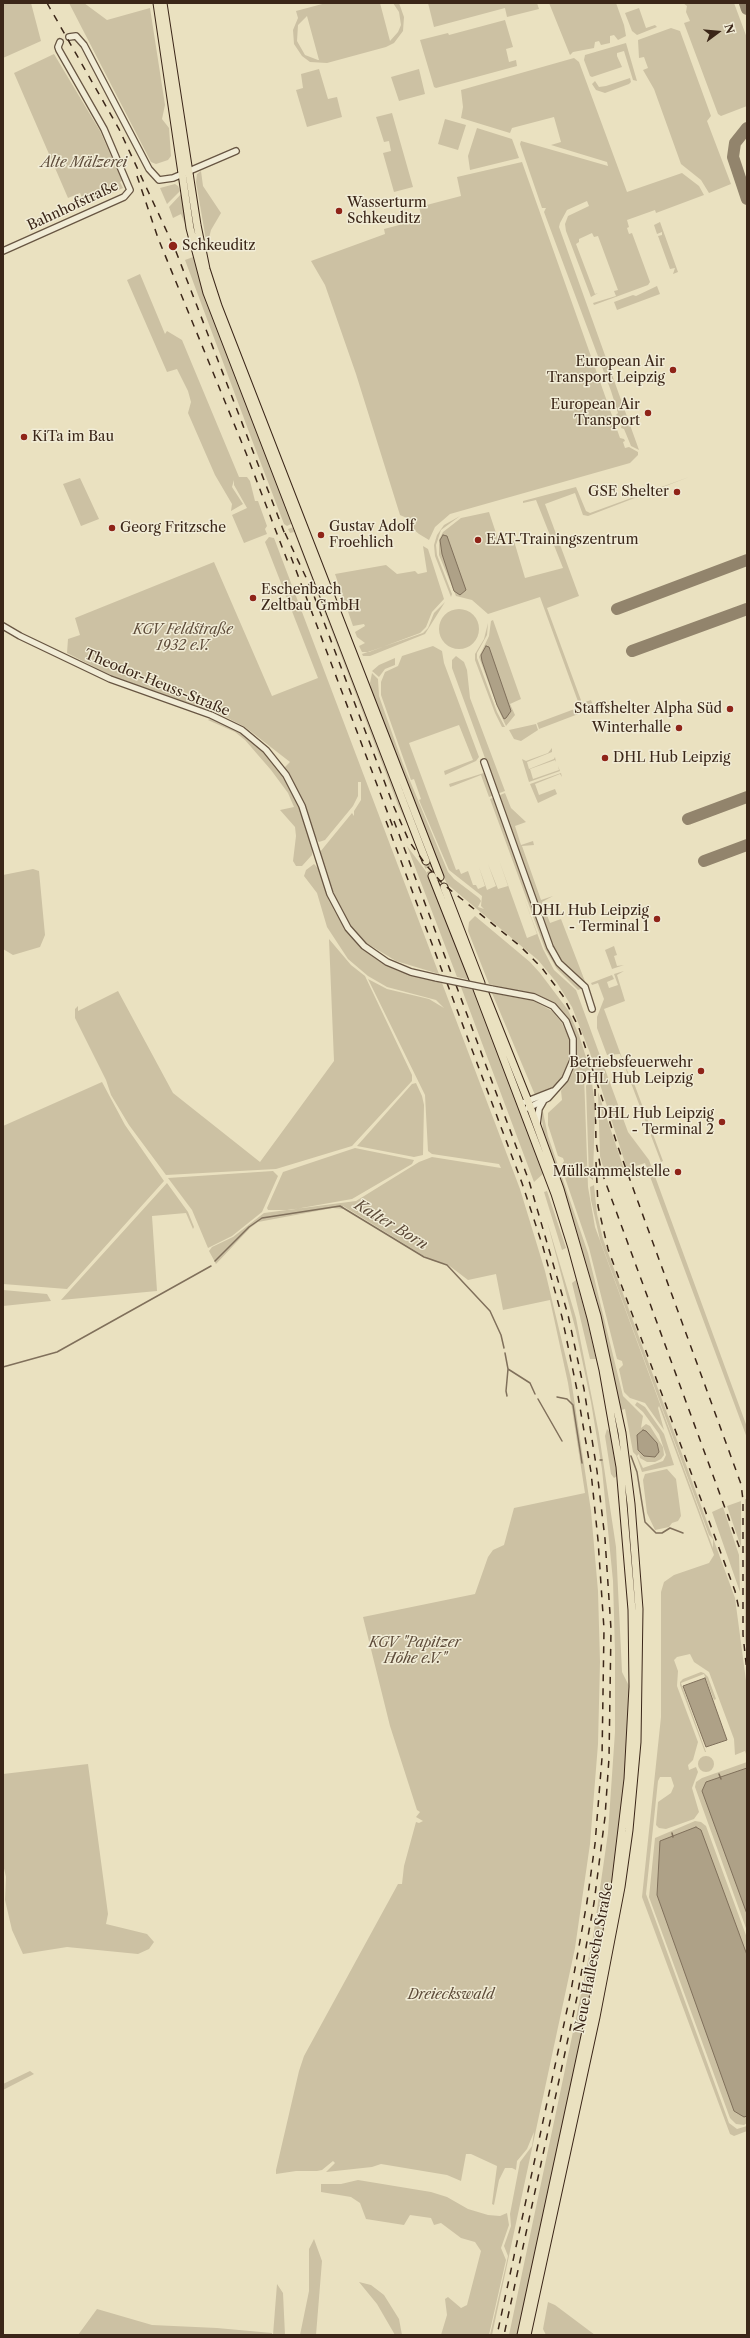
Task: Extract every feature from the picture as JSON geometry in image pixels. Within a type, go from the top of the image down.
[{"type":"main road","points":[[157,3],[190,228],[209,299],[298,523],[325,576],[440,877]]},
{"type":"main road","points":[[162,3],[206,269],[218,306],[298,523],[426,861]]},
{"type":"main road","points":[[432,876],[481,987],[537,1124],[576,1237],[609,1367],[623,1441],[631,1504],[634,1580]]},
{"type":"main road","points":[[444,887],[481,987],[572,1248],[602,1363],[620,1467],[634,1580]]},
{"type":"main road","name":"Neue Hallesche Straße","points":[[521,2335],[604,1947],[621,1844],[632,1719],[634,1580]]},
{"type":"main road","name":"Neue Hallesche Straße","points":[[527,2335],[596,2017],[621,1887],[630,1823],[637,1742],[640,1660],[634,1580]]},
{"type":"street","points":[[69,37],[76,36],[84,45],[154,176],[163,180],[236,151]]},
{"type":"street","name":"Bahnhofstraße","points":[[3,251],[124,197],[130,190],[104,129],[59,50],[58,47],[60,42]]},
{"type":"street","name":"Theodor-Heuss-Straße","points":[[3,626],[20,636],[110,679],[211,715],[242,730],[266,750],[286,775],[302,806],[330,894],[348,928],[364,946],[387,962],[411,972],[544,1001],[556,1010],[566,1021],[573,1039],[573,1060],[565,1079],[557,1089],[544,1100],[529,1104]]},
{"type":"street","points":[[484,762],[550,947],[559,963],[585,987],[592,1009]]},
{"type":"street","name":"Theodor-Heuss-Straße","points":[[522,1107],[557,1089]]},
{"type":"street","points":[[537,1124],[539,1109],[544,1100]]},
{"type":"green space","points":[[3,3],[31,3],[41,41],[3,58]]},
{"type":"green space","points":[[69,3],[84,3],[107,20],[150,8],[165,105],[162,119],[169,128],[171,156],[168,160],[156,164],[151,162]]},
{"type":"green space","points":[[326,3],[380,3],[390,41],[398,32],[401,25],[399,12],[393,3],[399,3],[404,17],[403,31],[394,43],[386,47],[327,63],[310,62],[302,56],[294,44],[293,30],[298,18],[296,11]],"holes":[[[307,16],[319,60],[305,55],[297,41],[298,25]]]},
{"type":"green space","points":[[428,3],[537,3],[539,9],[507,17],[505,8],[434,27]]},
{"type":"green space","points":[[549,3],[616,3],[624,25],[626,36],[618,40],[614,35],[610,36],[610,43],[601,45],[599,41],[595,42],[594,48],[573,52],[570,55]]},
{"type":"green space","points":[[683,3],[734,3],[747,38],[747,106],[721,116],[718,114],[684,23],[690,21],[686,12],[687,6]]},
{"type":"green space","points":[[639,8],[646,28],[655,25],[657,27],[637,35],[632,31],[625,13]]},
{"type":"green space","points":[[505,20],[513,47],[506,49],[509,62],[516,60],[517,66],[436,88],[434,87],[420,40],[448,33],[449,35]]},
{"type":"green space","points":[[671,28],[680,31],[711,116],[707,121],[731,184],[709,193],[701,180],[681,164],[654,89],[643,70],[648,68],[644,57],[639,58],[638,40]]},
{"type":"green space","points":[[626,43],[637,81],[633,80],[624,51],[617,53],[622,67],[592,77],[590,76],[584,60],[585,55]]},
{"type":"green space","name":"Alte Mälzerei","points":[[54,54],[100,131],[122,181],[120,182],[123,188],[85,205],[80,193],[68,198],[14,73]]},
{"type":"green space","points":[[574,58],[579,62],[627,192],[682,173],[699,186],[704,195],[656,213],[655,210],[627,220],[629,234],[632,233],[650,282],[648,285],[594,305],[593,303],[616,296],[614,291],[618,290],[598,236],[594,237],[592,233],[579,239],[579,242],[576,244],[595,294],[598,293],[591,297],[566,231],[565,224],[568,216],[589,206],[587,201],[567,210],[560,223],[559,227],[639,450],[631,446],[624,429],[621,428],[622,424],[620,418],[616,415],[618,413],[611,391],[544,212],[546,208],[542,208],[520,144],[521,141],[608,166],[607,162],[551,145],[561,142],[554,117],[512,128],[510,133],[461,118],[463,107],[461,90]]},
{"type":"green space","points":[[319,69],[328,99],[337,97],[342,117],[307,127],[296,90],[303,88],[301,74]]},
{"type":"green space","points":[[419,69],[425,94],[399,101],[391,77]]},
{"type":"green space","points":[[630,78],[631,82],[629,84],[605,93],[596,90],[592,84],[595,81],[599,87],[606,86]]},
{"type":"green space","points":[[392,113],[413,187],[394,192],[383,153],[391,151],[389,141],[384,142],[376,117]]},
{"type":"green space","points":[[445,119],[466,125],[458,150],[438,144]]},
{"type":"green space","points":[[477,128],[512,139],[519,158],[470,170],[468,156]]},
{"type":"green space","points":[[522,162],[620,438],[624,439],[625,441],[623,442],[625,448],[629,447],[638,452],[638,455],[630,463],[450,514],[435,527],[429,540],[412,528],[409,519],[400,515],[356,374],[325,285],[311,261],[385,234],[384,229],[422,219],[419,207],[461,196],[457,177]]},
{"type":"green space","points":[[201,171],[203,186],[221,213],[211,230],[207,246],[196,182],[197,174]]},
{"type":"green space","points":[[175,184],[178,186],[180,191],[167,204],[160,188]]},
{"type":"green space","points":[[182,193],[186,217],[293,523],[287,526],[284,524],[185,260],[193,257],[185,224],[181,214],[173,218],[169,207]]},
{"type":"green space","points":[[660,222],[678,272],[673,274],[675,268],[670,269],[658,236],[662,235],[662,232],[657,234],[654,225]]},
{"type":"green space","points":[[140,274],[165,334],[167,331],[182,340],[239,477],[247,477],[250,481],[255,501],[258,501],[267,526],[265,529],[267,534],[244,543],[232,515],[247,508],[234,485],[234,480],[232,487],[243,504],[231,511],[232,504],[215,475],[188,413],[191,402],[188,391],[177,369],[167,372],[127,280]]},
{"type":"green space","points":[[657,286],[660,294],[617,310],[614,302],[633,295],[636,296]]},
{"type":"green space","points":[[689,477],[588,516],[583,515],[575,493],[545,504],[579,596],[547,608],[582,703],[591,700],[594,708],[539,729],[537,723],[580,707],[540,597],[488,614],[472,600],[456,596],[439,555],[439,540],[443,532],[461,518],[489,512],[500,545],[514,541],[525,578],[563,568],[536,500],[523,503],[523,501],[576,487],[586,511],[590,513]]},
{"type":"green space","points":[[80,478],[99,519],[81,526],[63,484]]},
{"type":"green space","points":[[460,516],[441,530],[436,545],[437,555],[452,594],[451,597],[435,556],[434,545],[437,535],[444,525]]},
{"type":"green space","points":[[294,527],[416,843],[398,805],[294,532],[290,533],[288,529]]},
{"type":"green space","name":"KGV Feldstraße 1932 e.V.","points":[[269,537],[274,538],[439,974],[396,961],[363,941],[348,924],[337,904],[320,852],[352,813],[354,816],[354,811],[361,800],[361,782],[358,782],[358,796],[353,806],[325,840],[319,842],[315,837],[302,801],[284,768],[290,762],[245,727],[220,714],[112,676],[67,653],[68,639],[80,635],[75,618],[214,562],[272,696],[318,678],[265,542]]},
{"type":"green space","points":[[423,546],[428,549],[444,599],[432,612],[426,627],[420,633],[369,652],[362,652],[359,646],[365,643],[357,637],[355,632],[365,626],[364,624],[353,626],[335,574],[386,565],[397,574],[415,571],[418,574],[427,572]]},
{"type":"green space","points":[[445,602],[425,634],[370,656],[363,656],[362,654],[423,633],[428,628],[434,613]]},
{"type":"green space","points":[[463,609],[470,612],[476,618],[479,629],[478,637],[470,646],[463,649],[455,649],[448,646],[440,637],[439,625],[442,618],[451,610]]},
{"type":"green space","points":[[493,620],[521,699],[510,704],[515,715],[506,726],[479,657],[489,636],[491,621]]},
{"type":"green space","points":[[488,623],[487,635],[477,653],[477,658],[497,712],[505,727],[502,727],[495,713],[475,660],[475,654],[484,639]]},
{"type":"green space","points":[[433,646],[442,651],[444,663],[479,757],[476,761],[445,775],[444,771],[473,760],[459,725],[409,743],[456,870],[459,869],[461,874],[468,871],[473,885],[476,885],[478,889],[485,886],[479,867],[487,890],[496,886],[488,864],[498,889],[508,886],[499,860],[527,938],[537,934],[523,895],[543,949],[554,970],[576,990],[628,1132],[649,1160],[747,1427],[747,1438],[645,1163],[627,1169],[590,1053],[572,1007],[557,983],[538,960],[447,884],[437,863],[373,698],[370,683],[372,673],[378,679],[379,696],[403,764],[448,872],[454,879],[479,898],[481,901],[478,907],[484,909],[481,906],[482,896],[449,870],[419,800],[421,799],[414,779],[411,780],[381,695],[381,682],[385,672],[398,666],[402,656]]},
{"type":"green space","points":[[456,656],[464,662],[467,670],[470,698],[505,791],[489,797],[481,775],[450,787],[449,784],[487,772],[489,769],[452,668],[452,660]]},
{"type":"green space","points":[[395,658],[395,665],[385,669],[379,677],[372,671],[379,665]]},
{"type":"green space","points":[[212,718],[238,731],[262,749],[285,777],[301,809],[313,848],[312,855],[302,866],[296,866],[293,861],[296,836],[295,827],[280,810],[294,807],[288,793],[271,770],[245,740],[235,732],[208,720]]},
{"type":"green space","points":[[536,724],[538,730],[521,741],[514,739],[509,730]]},
{"type":"green space","points":[[552,748],[552,752],[527,762],[529,769],[554,759],[555,757],[556,762],[555,760],[530,769],[533,779],[559,770],[558,766],[560,771],[529,782],[522,759],[526,761],[548,753]]},
{"type":"green space","points":[[561,773],[562,777],[560,774],[535,784],[539,795],[555,789],[557,794],[538,803],[530,784]]},
{"type":"green space","points":[[505,793],[511,808],[526,822],[515,826],[521,845],[533,841],[534,845],[522,846],[541,900],[553,896],[542,902],[550,923],[561,919],[586,984],[589,986],[578,990],[557,969],[545,949],[490,799]]},
{"type":"green space","points":[[407,846],[432,882],[471,980],[457,977]]},
{"type":"green space","name":"Dreieckswald","points":[[314,864],[319,869],[329,901],[340,921],[359,946],[379,961],[398,971],[442,983],[520,1189],[545,1271],[571,1379],[591,1511],[598,1591],[600,1662],[598,1744],[590,1844],[575,1948],[492,2335],[490,2335],[508,2256],[504,2246],[511,2226],[510,2214],[520,2162],[532,2146],[534,2132],[527,2149],[517,2161],[516,2170],[512,2168],[505,2168],[499,2180],[494,2205],[492,2204],[497,2166],[471,2154],[466,2154],[461,2181],[447,2175],[381,2164],[372,2167],[326,2172],[335,2163],[333,2161],[322,2170],[296,2171],[276,2174],[299,2071],[304,2056],[398,1884],[402,1884],[404,1866],[416,1822],[419,1823],[423,1821],[416,1817],[420,1812],[417,1810],[390,1726],[363,1617],[475,1594],[488,1557],[493,1550],[504,1545],[514,1508],[585,1493],[568,1383],[550,1300],[503,1310],[496,1274],[468,1280],[447,1264],[433,1261],[424,1256],[343,1206],[344,1209],[333,1208],[258,1222],[250,1228],[216,1264],[209,1251],[212,1247],[233,1237],[264,1213],[356,1201],[419,1162],[432,1157],[501,1168],[499,1164],[432,1154],[428,1151],[425,1095],[368,979],[387,989],[429,999],[444,1008],[436,1000],[387,987],[368,976],[348,959],[327,927],[317,893],[304,876],[306,870]]},
{"type":"green space","points":[[33,869],[39,871],[45,935],[40,947],[13,955],[3,949],[3,875]]},
{"type":"green space","points":[[475,916],[530,962],[540,973],[568,1010],[579,1035],[591,1073],[584,1075],[588,1187],[595,1227],[713,1548],[713,1539],[709,1535],[600,1240],[591,1200],[590,1187],[594,1185],[597,1214],[603,1239],[735,1598],[747,1688],[747,1757],[745,1751],[735,1755],[734,1739],[709,1672],[694,1662],[690,1654],[677,1657],[674,1660],[678,1671],[677,1686],[698,1742],[693,1760],[688,1765],[689,1770],[696,1767],[698,1772],[692,1788],[699,1812],[694,1819],[666,1829],[659,1828],[656,1825],[658,1802],[671,1793],[674,1786],[671,1777],[660,1777],[658,1781],[646,1894],[729,2123],[737,2129],[747,2126],[747,2131],[734,2136],[730,2134],[642,1897],[661,1717],[661,1592],[664,1582],[674,1575],[709,1563],[714,1555],[659,1406],[658,1408],[664,1430],[645,1403],[630,1398],[624,1392],[619,1369],[623,1365],[622,1361],[617,1359],[589,1248],[561,1166],[564,1161],[563,1158],[558,1156],[548,1125],[548,1113],[562,1100],[561,1091],[572,1074],[576,1060],[576,1044],[573,1029],[563,1012],[550,1001],[540,996],[489,984],[468,931],[469,922]]},
{"type":"green space","points":[[329,939],[351,965],[365,976],[412,1075],[412,1081],[352,1146],[276,1169],[166,1175],[129,1125],[111,1095],[106,1080],[75,1018],[75,1009],[78,1006],[78,1011],[118,991],[173,1093],[260,1162],[334,1061]]},
{"type":"green space","points":[[614,946],[617,955],[614,956],[617,966],[624,965],[612,969],[605,950]]},
{"type":"green space","points":[[624,971],[617,975],[625,1001],[604,1009],[663,1161],[661,1162],[620,1054],[607,1055],[597,1028],[597,1017],[604,999],[598,983],[592,985],[591,983],[612,975],[614,979],[607,982],[609,988],[618,985],[614,974]]},
{"type":"green space","points":[[461,987],[475,990],[544,1173],[534,1182]]},
{"type":"green space","points":[[492,993],[534,1001],[552,1011],[562,1023],[569,1038],[570,1055],[563,1077],[554,1087],[535,1095]]},
{"type":"green space","points":[[591,1076],[595,1105],[593,1180],[589,1177],[586,1086]]},
{"type":"green space","points":[[102,1082],[125,1125],[164,1181],[67,1289],[3,1284],[3,1126]]},
{"type":"green space","points":[[416,1083],[424,1105],[423,1155],[414,1157],[357,1146],[412,1084]]},
{"type":"green space","points":[[598,1092],[624,1169],[606,1177],[600,1156]]},
{"type":"green space","points":[[541,1112],[543,1112],[548,1136],[588,1253],[623,1396],[643,1416],[641,1428],[646,1424],[650,1426],[663,1447],[664,1455],[661,1459],[655,1462],[647,1462],[640,1458],[639,1454],[637,1456],[643,1468],[663,1461],[666,1455],[659,1434],[643,1412],[635,1405],[637,1402],[645,1407],[664,1434],[674,1465],[642,1472],[636,1455],[633,1452],[625,1409],[621,1410],[597,1301],[575,1225],[544,1136]]},
{"type":"green space","points":[[355,1148],[414,1160],[412,1164],[352,1199],[290,1210],[268,1210],[267,1208],[283,1172]]},
{"type":"green space","points":[[273,1171],[278,1176],[262,1212],[232,1236],[208,1248],[192,1210],[168,1178]]},
{"type":"green space","points":[[167,1183],[188,1212],[194,1227],[193,1229],[186,1213],[152,1216],[157,1291],[61,1300]]},
{"type":"green space","points":[[547,1191],[566,1248],[562,1250],[544,1192]]},
{"type":"green space","points":[[547,1221],[576,1318],[599,1434],[616,1547],[622,1672],[630,1688],[626,1779],[617,1855],[608,1912],[519,2335],[509,2335],[593,1937],[608,1833],[615,1732],[613,1581],[602,1469],[591,1402],[576,1331]]},
{"type":"green space","points":[[576,1280],[596,1359],[590,1359],[572,1283]]},
{"type":"green space","points":[[3,1290],[47,1294],[51,1301],[3,1306]]},
{"type":"green space","points":[[607,1429],[610,1432],[617,1476],[614,1478],[611,1474],[605,1436]]},
{"type":"green space","points":[[667,1469],[676,1479],[681,1516],[678,1521],[672,1523],[669,1527],[655,1530],[647,1513],[643,1480],[645,1474]]},
{"type":"green space","points":[[745,1499],[747,1499],[747,1654],[745,1639]]},
{"type":"green space","points":[[741,1501],[741,1547],[727,1506]]},
{"type":"green space","points":[[723,1507],[739,1555],[740,1592],[712,1512]]},
{"type":"green space","points":[[701,1672],[704,1673],[708,1677],[716,1699],[714,1700],[704,1674],[681,1683],[706,1752],[680,1685],[680,1682],[683,1679]]},
{"type":"green space","points":[[706,1756],[712,1758],[714,1764],[712,1770],[706,1772],[700,1770],[698,1764],[700,1758]]},
{"type":"green space","points":[[747,1762],[747,1931],[695,1787],[696,1782],[702,1778]]},
{"type":"green space","points":[[88,1764],[108,1914],[106,1924],[147,1934],[154,1942],[149,1949],[138,1954],[67,1947],[23,1954],[12,1930],[5,1900],[6,1877],[3,1864],[3,1774]]},
{"type":"green space","points":[[695,1821],[701,1822],[706,1826],[747,1938],[747,2123],[744,2125],[736,2124],[730,2118],[649,1897],[655,1838]]},
{"type":"green space","points":[[30,2071],[34,2074],[3,2090],[3,2084]]},
{"type":"green space","points":[[358,2180],[431,2192],[447,2197],[468,2209],[488,2215],[500,2216],[507,2213],[509,2225],[501,2248],[506,2260],[489,2335],[441,2335],[447,2315],[445,2299],[448,2297],[461,2308],[467,2305],[481,2251],[475,2242],[461,2238],[441,2223],[434,2225],[431,2218],[410,2215],[404,2225],[366,2219],[360,2203],[351,2197],[321,2192],[321,2184],[341,2184]]},
{"type":"green space","points":[[314,2239],[322,2261],[316,2335],[300,2335],[309,2291],[309,2249]]},
{"type":"green space","points":[[359,2282],[371,2285],[384,2295],[399,2319],[402,2335],[395,2335],[377,2304]]},
{"type":"green space","points":[[277,2284],[283,2293],[285,2335],[273,2335]]},
{"type":"green space","points":[[548,2302],[555,2305],[595,2335],[546,2335],[543,2329]]},
{"type":"green space","points":[[97,2309],[152,2325],[217,2328],[272,2333],[272,2335],[78,2335]]},
{"type":"shaded area","points":[[443,535],[447,536],[466,590],[460,595],[454,591],[442,554],[440,540]]},
{"type":"shaded area","points":[[486,646],[489,647],[511,711],[504,719],[497,705],[482,661],[481,655]]},
{"type":"shaded area","points":[[643,1430],[646,1431],[657,1443],[659,1452],[655,1457],[644,1456],[638,1450],[637,1435]]},
{"type":"shaded area","points":[[705,1678],[727,1740],[706,1747],[683,1686]]},
{"type":"shaded area","points":[[747,1768],[747,1914],[702,1791],[706,1782]]},
{"type":"shaded area","points":[[696,1827],[701,1830],[747,1955],[747,2116],[744,2117],[734,2111],[657,1895],[660,1841]]},
{"type":"waterway","name":"Kalter Born","points":[[215,1261],[249,1227],[262,1218],[340,1206],[424,1257],[447,1265],[490,1311],[501,1335],[504,1348]]},
{"type":"waterway","name":"Kalter Born","points":[[3,1367],[57,1352],[211,1266]]},
{"type":"waterway","name":"Kalter Born","points":[[505,1353],[508,1369],[530,1383],[535,1394]]},
{"type":"waterway","points":[[507,1396],[508,1369]]},
{"type":"waterway","points":[[557,1397],[567,1399],[573,1405],[582,1463]]},
{"type":"waterway","name":"Kalter Born","points":[[538,1399],[562,1441]]},
{"type":"waterway","name":"Kalter Born","points":[[631,1456],[637,1472],[645,1522],[656,1533],[662,1533],[670,1528],[683,1533]]},
{"type":"waterway","points":[[719,1774],[721,1779]]},
{"type":"waterway","points":[[672,1833],[673,1837]]},
{"type":"taxiway","points":[[745,3],[747,9]]},
{"type":"taxiway","points":[[747,128],[735,143],[733,157],[747,199]]},
{"type":"taxiway","points":[[617,609],[747,560]]},
{"type":"taxiway","points":[[632,651],[747,609]]},
{"type":"taxiway","points":[[688,819],[747,797]]},
{"type":"taxiway","points":[[704,861],[747,845]]},
{"type":"tunnel","points":[[426,861],[432,876]]},
{"type":"railway","points":[[47,3],[119,129],[175,249],[286,537]]},
{"type":"railway","points":[[137,176],[158,238],[246,453],[289,565]]},
{"type":"railway","points":[[285,533],[311,588],[394,807],[409,841],[426,865],[443,884],[520,946],[542,968],[563,996],[579,1028],[618,1147],[741,1484],[743,1500],[743,1635],[747,1672]]},
{"type":"railway","points":[[291,557],[393,827]]},
{"type":"railway","points":[[386,821],[444,976]]},
{"type":"railway","points":[[394,821],[453,978]]},
{"type":"railway","points":[[447,983],[522,1183],[543,1247],[562,1317],[577,1390],[591,1472],[598,1540],[604,1629],[602,1758],[595,1844],[587,1902],[570,1996],[497,2335]]},
{"type":"railway","points":[[456,985],[529,1181],[568,1315],[584,1389],[597,1471],[605,1539],[611,1629],[609,1758],[605,1817],[594,1903],[577,1997],[504,2335]]},
{"type":"railway","points":[[595,1089],[596,1142],[601,1170],[740,1549]]},
{"type":"railway","points":[[596,1162],[598,1206],[608,1249],[735,1591],[739,1609]]},
{"type":"place","name":"Wasserturm Schkeuditz","points":[[339,211]]},
{"type":"place","name":"Schkeuditz","points":[[173,246]]},
{"type":"place","name":"European Air Transport Leipzig","points":[[673,370]]},
{"type":"place","name":"European Air Transport","points":[[648,413]]},
{"type":"place","name":"KiTa im Bau","points":[[24,437]]},
{"type":"place","name":"GSE Shelter","points":[[677,492]]},
{"type":"place","name":"Georg Fritzsche","points":[[112,528]]},
{"type":"place","name":"Gustav Adolf Froehlich","points":[[321,535]]},
{"type":"place","name":"EAT-Trainingszentrum","points":[[478,540]]},
{"type":"place","name":"Eschenbach Zeltbau GmbH","points":[[253,598]]},
{"type":"place","name":"Staffshelter Alpha Süd","points":[[730,709]]},
{"type":"place","name":"Winterhalle","points":[[679,728]]},
{"type":"place","name":"DHL Hub Leipzig","points":[[605,758]]},
{"type":"place","name":"DHL Hub Leipzig - Terminal 1","points":[[657,919]]},
{"type":"place","name":"Betriebsfeuerwehr DHL Hub Leipzig","points":[[701,1071]]},
{"type":"place","name":"DHL Hub Leipzig - Terminal 2","points":[[722,1122]]},
{"type":"place","name":"Müllsammelstelle","points":[[678,1172]]},
{"type":"park label","name":"KGV \"Papitzer Höhe e.V.\"","points":[[415,1652]]}]
